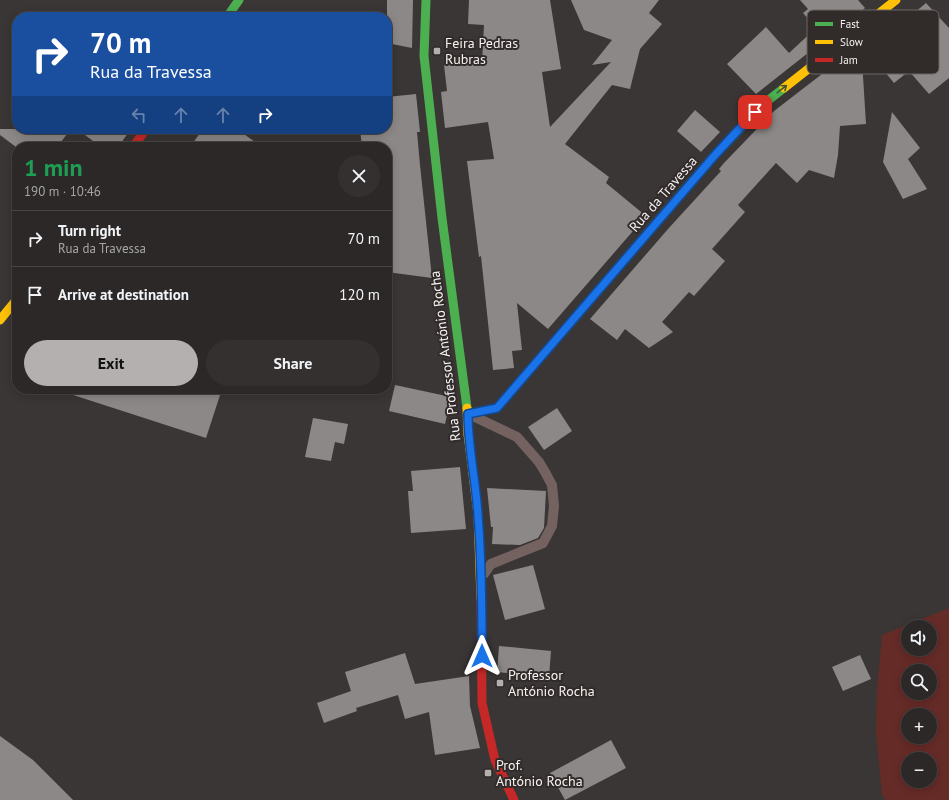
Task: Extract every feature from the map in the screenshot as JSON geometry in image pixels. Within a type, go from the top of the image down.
[{"type":"street","points":[[231,12],[239,0]]},
{"type":"street","name":"Rua Professor António Rocha","points":[[426,0],[424,56],[442,218],[468,414],[468,434],[478,514],[481,578],[482,703],[495,760],[514,800]]},
{"type":"street","name":"Rua da Travessa","points":[[883,10],[896,0]]},
{"type":"street","name":"Rua da Travessa","points":[[468,414],[497,408],[715,155],[766,102],[807,70]]},
{"type":"street","points":[[0,320],[12,305]]},
{"type":"lane","points":[[468,414],[517,437],[539,462],[552,485],[554,506],[552,526],[543,544],[491,564],[481,578]]},
{"type":"shaded area","points":[[949,608],[949,800],[885,800],[882,795],[876,732],[877,691],[882,635],[901,627],[901,656],[937,656],[937,620],[919,620]]},
{"type":"building","points":[[387,0],[413,0],[412,48],[392,44],[392,12],[387,12]]},
{"type":"building","points":[[469,0],[550,0],[561,69],[542,72],[550,127],[611,62],[592,65],[612,40],[584,30],[571,0],[659,0],[649,13],[662,24],[640,49],[630,89],[612,85],[565,144],[609,177],[606,183],[646,216],[548,329],[517,303],[522,350],[512,351],[514,368],[493,370],[481,256],[479,257],[467,161],[494,159],[488,122],[445,128],[441,92],[447,91],[444,65],[482,62],[484,25],[468,24]]},
{"type":"building","points":[[800,0],[858,0],[865,8],[862,10],[807,10],[807,18],[803,13],[808,9]]},
{"type":"building","points":[[926,3],[932,10],[918,10]]},
{"type":"building","points":[[939,17],[949,28],[949,78],[929,94],[912,74],[939,74]]},
{"type":"building","points":[[766,27],[789,53],[807,36],[807,54],[756,94],[727,64]]},
{"type":"building","points":[[822,74],[863,74],[866,124],[840,126],[838,155],[834,178],[809,170],[797,183],[776,163],[738,205],[745,212],[712,249],[725,261],[694,296],[689,292],[662,322],[673,332],[649,348],[625,329],[617,340],[590,319],[668,229],[721,171],[719,169],[724,163],[774,111]]},
{"type":"building","points":[[887,74],[905,74],[894,83]]},
{"type":"building","points":[[416,94],[420,132],[417,132],[432,278],[392,273],[392,142],[361,142],[361,134],[392,134],[392,96]]},
{"type":"building","points":[[695,110],[720,132],[701,152],[677,131]]},
{"type":"building","points":[[892,112],[920,148],[908,159],[927,189],[903,199],[883,162]]},
{"type":"building","points":[[0,129],[12,129],[12,134],[67,134],[61,142],[12,142],[12,144],[0,135]]},
{"type":"building","points":[[84,134],[127,134],[122,142],[94,142]]},
{"type":"building","points":[[199,134],[244,134],[255,142],[194,142]]},
{"type":"building","points":[[395,385],[451,397],[445,424],[389,411]]},
{"type":"building","points":[[70,394],[220,394],[206,438]]},
{"type":"building","points":[[557,408],[572,431],[544,450],[528,427]]},
{"type":"building","points":[[313,418],[348,424],[344,444],[335,442],[331,461],[305,457]]},
{"type":"building","points":[[460,467],[466,529],[411,533],[408,491],[413,491],[411,471]]},
{"type":"building","points":[[487,488],[546,491],[544,528],[538,538],[520,545],[492,544],[493,527],[491,527]]},
{"type":"building","points":[[533,565],[545,609],[505,620],[493,575]]},
{"type":"building","points":[[499,646],[551,651],[549,677],[497,672]]},
{"type":"building","points":[[405,653],[415,684],[469,676],[470,706],[480,748],[435,755],[429,712],[405,719],[398,695],[356,708],[357,711],[324,723],[317,703],[351,691],[345,672]]},
{"type":"building","points":[[860,655],[871,679],[843,691],[832,667]]},
{"type":"building","points":[[0,736],[33,760],[73,800],[0,800]]},
{"type":"building","points":[[611,740],[626,768],[565,800],[550,773]]},
{"type":"traffic: fast","points":[[231,12],[239,0]]},
{"type":"traffic: fast","points":[[426,0],[424,56],[442,218],[467,408]]},
{"type":"traffic: fast","points":[[578,314],[715,155],[766,102],[784,88]]},
{"type":"traffic: slow","points":[[883,10],[896,0]]},
{"type":"traffic: slow","points":[[784,88],[807,70]]},
{"type":"traffic: slow","points":[[0,320],[12,305]]},
{"type":"traffic: slow","points":[[467,408],[468,434],[478,514],[481,599]]},
{"type":"traffic: jam","points":[[137,142],[142,134]]},
{"type":"traffic: jam","points":[[468,414],[497,408],[578,314]]},
{"type":"traffic: jam","points":[[481,599],[482,703],[495,760],[514,800]]},
{"type":"place","name":"Feira Pedras Rubras","points":[[437,51]]},
{"type":"place","name":"Professor António Rocha","points":[[500,683]]},
{"type":"place","name":"Prof. António Rocha","points":[[488,773]]},
{"type":"route","points":[[482,656],[478,514],[468,434],[468,414],[497,408],[715,155],[755,112]]}]
